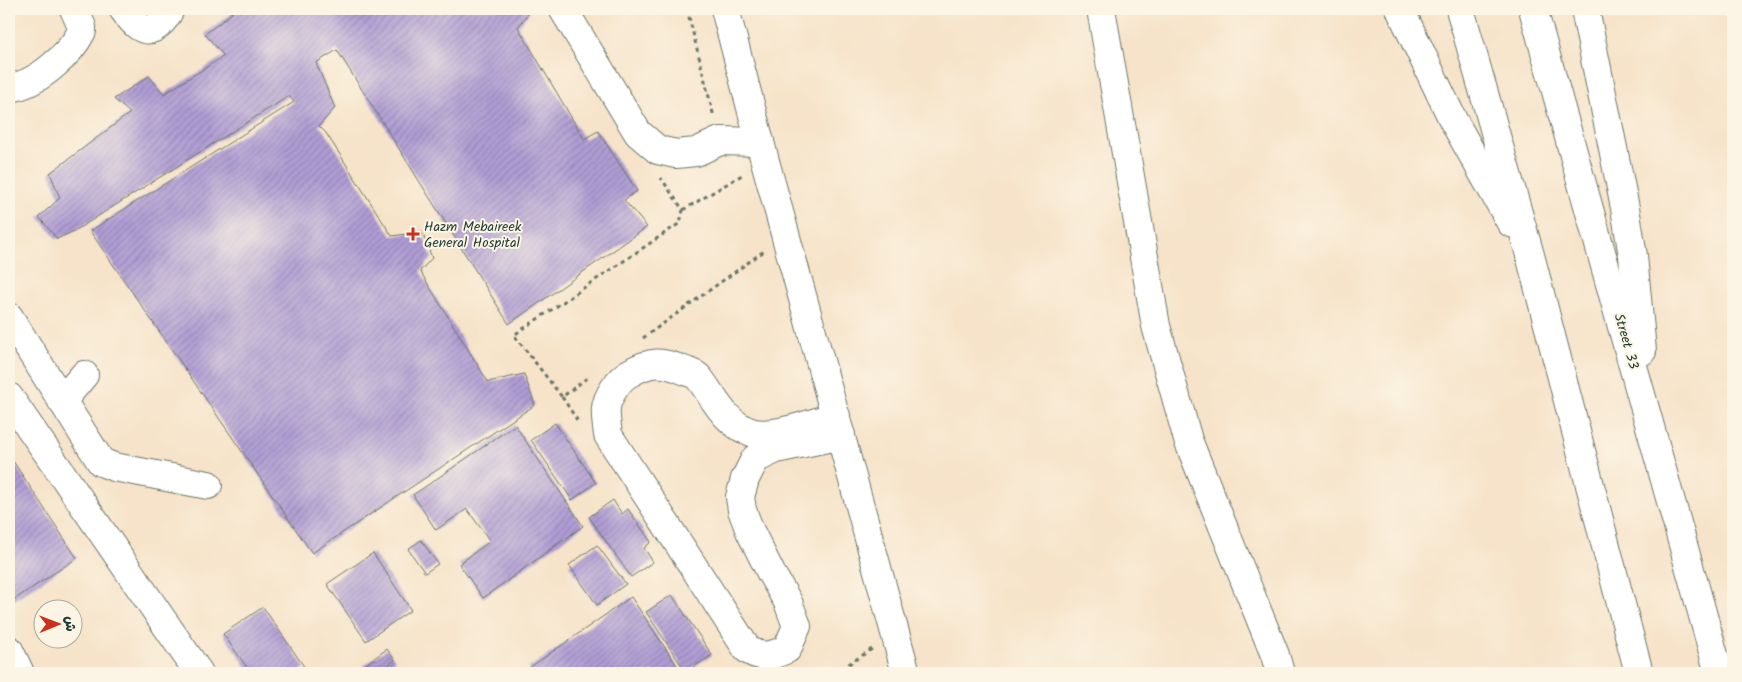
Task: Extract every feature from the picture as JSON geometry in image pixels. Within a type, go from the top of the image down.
[{"type":"main road","points":[[9,88],[18,87],[44,73],[63,57],[82,31],[74,9]]},
{"type":"main road","points":[[123,9],[140,28],[147,30],[154,29],[166,18],[170,9]]},
{"type":"main road","points":[[562,9],[638,133],[658,150],[676,154],[696,152],[720,141],[762,152]]},
{"type":"main road","points":[[724,9],[906,673]]},
{"type":"main road","points":[[1101,9],[1156,326],[1188,440],[1275,656],[1280,673]]},
{"type":"main road","points":[[1400,9],[1453,120],[1490,189],[1530,255]]},
{"type":"main road","points":[[1460,9],[1530,255],[1638,673]]},
{"type":"main road","name":"Street 33","points":[[1533,9],[1718,673]]},
{"type":"main road","points":[[1585,9],[1633,256],[1642,352],[1643,400]]},
{"type":"main road","points":[[9,316],[101,462],[114,467],[208,485]]},
{"type":"main road","points":[[653,363],[669,364],[697,376],[732,422],[750,432],[764,434],[839,426],[776,449],[755,459],[745,479],[740,497],[742,510],[771,573],[788,602],[797,626],[787,649],[772,656],[755,655],[746,648],[608,435],[606,407],[613,390],[625,376],[640,367],[653,363]]},
{"type":"main road","points":[[62,401],[84,375]]},
{"type":"main road","points":[[9,397],[199,673]]},
{"type":"main road","points":[[9,650],[20,673]]},
{"type":"path","points":[[687,9],[720,141]]},
{"type":"path","points":[[594,374],[562,396],[514,335],[680,223],[683,210],[762,152]]},
{"type":"path","points":[[656,171],[683,210]]},
{"type":"path","points":[[642,339],[785,235]]},
{"type":"building","points":[[229,9],[528,9],[530,11],[518,27],[584,139],[598,131],[637,191],[624,200],[647,227],[509,324],[337,50],[316,63],[335,108],[319,126],[326,133],[392,236],[422,232],[432,258],[420,271],[488,382],[524,374],[535,405],[312,553],[90,231],[294,102],[289,96],[76,230],[57,239],[39,217],[60,198],[50,173],[130,113],[114,99],[149,76],[164,94],[224,56],[205,34],[232,13]]},
{"type":"building","points":[[555,423],[596,483],[572,500],[531,440]]},
{"type":"building","points":[[515,425],[583,526],[483,598],[459,564],[490,541],[467,509],[436,530],[413,495]]},
{"type":"building","points":[[9,455],[77,558],[9,603]]},
{"type":"building","points":[[613,500],[622,514],[628,509],[651,542],[644,548],[653,562],[631,577],[589,517]]},
{"type":"building","points":[[421,540],[438,564],[425,573],[408,549]]},
{"type":"building","points":[[597,545],[626,584],[597,605],[569,565]]},
{"type":"building","points":[[373,553],[411,610],[366,641],[327,584]]},
{"type":"building","points":[[672,595],[712,655],[686,672],[646,612]]},
{"type":"building","points":[[631,597],[682,673],[532,673],[529,668]]},
{"type":"building","points":[[263,607],[305,668],[297,673],[251,673],[223,634]]},
{"type":"building","points":[[387,649],[395,660],[377,673],[368,673],[363,666]]},
{"type":"place","name":"Hazm Mebaireek General Hospital","points":[[413,234]]}]
